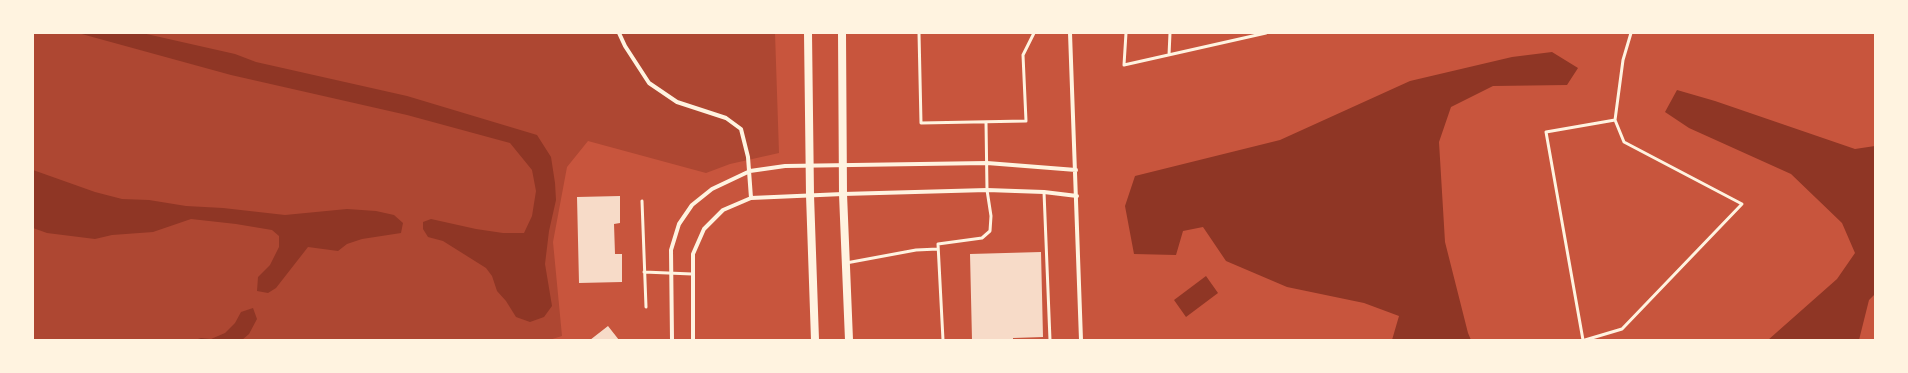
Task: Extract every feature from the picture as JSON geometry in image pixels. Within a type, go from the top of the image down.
[{"type":"main road","points":[[808,33],[814,340]]},
{"type":"main road","points":[[842,33],[843,194],[849,340]]},
{"type":"street","points":[[619,33],[625,46],[649,82],[677,102],[726,118],[741,129],[750,171],[752,198]]},
{"type":"street","points":[[1070,33],[1081,340]]},
{"type":"street","points":[[672,340],[671,250],[678,224],[692,205],[712,189],[750,171],[785,166],[843,164],[987,163],[1076,170]]},
{"type":"street","points":[[693,340],[692,274],[694,254],[704,229],[723,210],[752,198],[987,190],[1044,192],[1077,196]]},
{"type":"lane","points":[[918,33],[921,123],[1026,121],[1023,55],[1034,33]]},
{"type":"lane","points":[[1126,33],[1124,65],[1266,33]]},
{"type":"lane","points":[[1169,55],[1170,33]]},
{"type":"lane","points":[[1615,120],[1546,132],[1584,340],[1622,329],[1742,204],[1624,142],[1615,120],[1623,60],[1631,33]]},
{"type":"lane","points":[[943,340],[938,244],[982,238],[990,231],[991,216],[987,190],[986,122]]},
{"type":"lane","points":[[1044,192],[1050,340]]},
{"type":"lane","points":[[642,201],[646,307]]},
{"type":"lane","points":[[846,263],[916,250],[938,249]]},
{"type":"lane","points":[[644,272],[692,274]]},
{"type":"shaded area","points":[[33,33],[775,33],[779,153],[730,164],[706,173],[588,141],[567,167],[553,242],[562,336],[549,340],[33,340]]},
{"type":"shaded area","points":[[78,33],[142,33],[235,54],[256,62],[407,96],[537,135],[551,157],[555,183],[556,200],[549,231],[545,264],[552,306],[544,317],[530,322],[516,317],[506,301],[497,291],[492,276],[486,268],[443,241],[428,237],[423,229],[423,222],[431,219],[476,229],[503,233],[524,233],[532,216],[536,191],[532,170],[510,143],[407,115],[231,75]]},
{"type":"shaded area","points":[[1552,52],[1578,68],[1567,85],[1493,86],[1451,107],[1439,142],[1445,242],[1471,340],[1392,340],[1399,316],[1364,303],[1287,287],[1226,261],[1203,227],[1183,231],[1176,255],[1134,254],[1125,206],[1135,176],[1280,140],[1410,81],[1512,57]]},
{"type":"shaded area","points":[[1677,90],[1715,101],[1855,149],[1875,146],[1875,294],[1869,300],[1859,340],[1768,340],[1837,279],[1855,253],[1842,223],[1791,174],[1689,128],[1665,112]]},
{"type":"shaded area","points":[[33,170],[95,192],[122,199],[149,200],[186,206],[223,208],[285,215],[347,209],[376,211],[394,215],[403,223],[401,233],[362,239],[347,244],[338,251],[308,247],[276,288],[268,293],[257,291],[258,277],[270,265],[279,247],[279,236],[272,230],[191,219],[153,232],[112,235],[95,239],[47,233],[33,228]]},
{"type":"shaded area","points":[[1206,276],[1218,293],[1186,317],[1174,300]]},
{"type":"shaded area","points":[[253,308],[257,319],[249,334],[242,340],[195,340],[201,338],[211,339],[225,333],[235,323],[241,312]]},
{"type":"building","points":[[620,196],[620,223],[614,224],[615,254],[622,254],[622,282],[579,283],[577,197]]},
{"type":"building","points":[[1041,252],[1043,337],[1013,338],[1013,340],[972,340],[970,254]]},
{"type":"building","points":[[608,326],[619,340],[590,340]]}]
